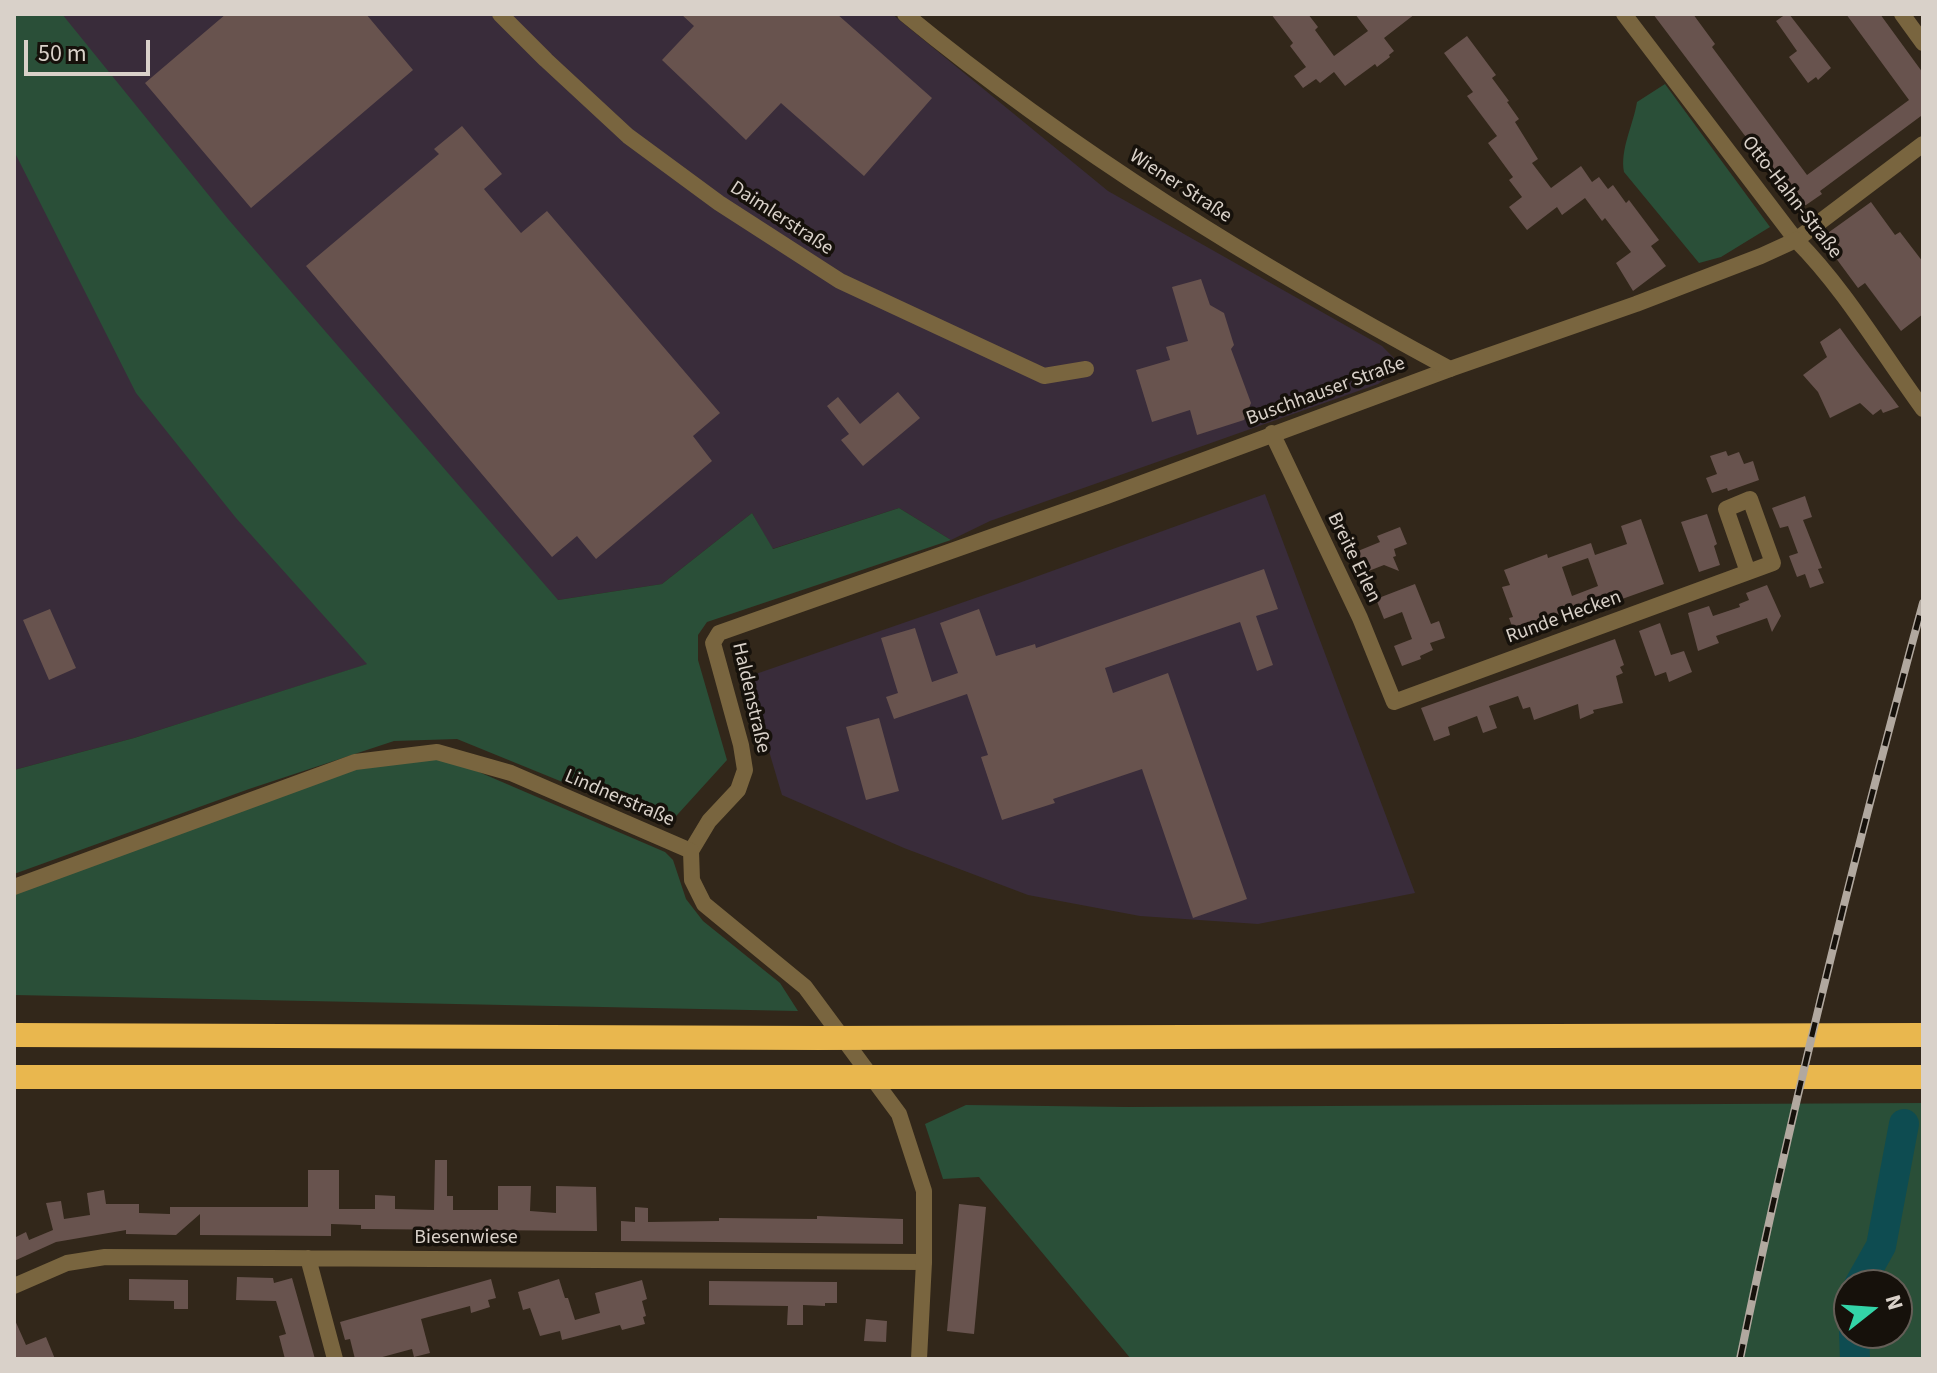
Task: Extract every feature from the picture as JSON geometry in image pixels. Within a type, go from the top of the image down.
[{"type":"highway","points":[[14,1035],[818,1038],[1923,1035]]},
{"type":"highway","points":[[14,1077],[1923,1077]]},
{"type":"street","name":"Daimlerstraße","points":[[500,14],[628,136],[719,203],[840,281],[1044,376],[1086,369]]},
{"type":"street","name":"Wiener Straße","points":[[905,14],[1030,109],[1157,199],[1306,289],[1450,369]]},
{"type":"street","name":"Otto-Hahn-Straße","points":[[1624,14],[1796,240],[1839,291],[1923,409]]},
{"type":"street","points":[[1902,14],[1923,43]]},
{"type":"street","name":"Buschhauser Straße","points":[[719,633],[1107,496],[1761,256],[1796,240],[1923,144]]},
{"type":"street","name":"Breite Erlen","points":[[1272,433],[1360,618],[1394,702]]},
{"type":"street","name":"Runde Hecken","points":[[1394,702],[1748,572]]},
{"type":"street","name":"Haldenstraße","points":[[691,851],[709,821],[738,790],[745,770],[713,643],[719,633]]},
{"type":"street","name":"Lindnerstraße","points":[[14,887],[355,762],[437,752],[511,773],[691,851],[692,880],[704,904],[805,987],[899,1114],[924,1191],[919,1359]]},
{"type":"street","name":"Biesenwiese","points":[[14,1286],[67,1263],[105,1257],[924,1262]]},
{"type":"street","points":[[308,1258],[335,1359]]},
{"type":"shaded area","points":[[14,14],[892,14],[1108,191],[1382,346],[1395,359],[1395,367],[1378,384],[990,521],[951,540],[899,508],[772,549],[752,513],[662,584],[558,600],[134,738],[14,770]]},
{"type":"shaded area","points":[[1265,494],[1415,893],[1258,924],[1140,916],[1028,895],[904,848],[782,795],[747,677]]},
{"type":"green space","points":[[14,14],[62,14],[228,219],[558,600],[662,584],[752,513],[773,549],[899,508],[951,540],[707,622],[698,635],[698,660],[727,760],[668,825],[457,739],[394,741],[249,789],[14,874],[14,770],[134,738],[367,664],[236,518],[136,393],[14,151]]},
{"type":"green space","points":[[1665,84],[1770,227],[1721,257],[1699,263],[1624,172],[1625,146],[1637,102]]},
{"type":"green space","points":[[437,754],[665,852],[673,860],[686,899],[703,921],[780,983],[798,1011],[14,995],[14,894],[355,764]]},
{"type":"green space","points":[[1923,1103],[1923,1359],[1131,1359],[979,1177],[943,1179],[925,1124],[966,1105]]},
{"type":"building","points":[[226,14],[366,14],[413,70],[251,208],[145,83]]},
{"type":"building","points":[[681,14],[837,14],[932,98],[864,176],[781,103],[746,140],[662,60],[694,26]]},
{"type":"building","points":[[1271,14],[1308,14],[1318,27],[1315,30],[1334,56],[1368,31],[1355,14],[1415,14],[1384,38],[1394,51],[1377,67],[1375,64],[1345,86],[1334,72],[1320,83],[1316,79],[1303,88],[1294,76],[1306,67]]},
{"type":"building","points":[[1653,14],[1693,14],[1715,44],[1712,47],[1807,175],[1909,100],[1846,14],[1880,14],[1923,73],[1923,119],[1921,116],[1820,191],[1822,194],[1806,205],[1798,206]]},
{"type":"building","points":[[1786,14],[1831,68],[1818,80],[1816,77],[1808,83],[1789,57],[1797,51],[1776,21]]},
{"type":"building","points":[[1467,36],[1496,75],[1492,78],[1509,101],[1519,119],[1515,122],[1538,159],[1532,163],[1551,188],[1581,166],[1592,182],[1599,177],[1608,189],[1613,185],[1626,203],[1629,200],[1659,240],[1651,246],[1666,266],[1633,291],[1616,263],[1631,252],[1585,198],[1562,215],[1557,207],[1527,230],[1509,207],[1522,197],[1509,180],[1513,177],[1488,143],[1497,136],[1467,96],[1473,92],[1444,53]]},
{"type":"building","points":[[462,126],[502,174],[484,189],[521,233],[547,211],[720,413],[693,436],[712,461],[596,559],[577,536],[552,557],[306,266],[439,154],[434,149]]},
{"type":"building","points":[[1871,202],[1895,235],[1900,232],[1923,262],[1923,314],[1901,331],[1865,283],[1858,288],[1824,242],[1825,235]]},
{"type":"building","points":[[1201,279],[1210,305],[1224,313],[1234,345],[1231,349],[1251,403],[1244,420],[1197,435],[1190,410],[1152,422],[1136,370],[1170,360],[1166,347],[1188,341],[1172,287]]},
{"type":"building","points":[[1840,328],[1899,407],[1883,413],[1881,409],[1873,415],[1860,403],[1830,418],[1818,392],[1803,375],[1827,357],[1820,342]]},
{"type":"building","points":[[898,392],[920,418],[863,466],[841,440],[849,434],[827,406],[838,397],[860,424]]},
{"type":"building","points":[[1726,451],[1728,456],[1739,452],[1744,464],[1753,461],[1759,480],[1712,493],[1706,478],[1717,474],[1710,456]]},
{"type":"building","points":[[1805,496],[1812,517],[1803,520],[1822,568],[1818,569],[1824,583],[1810,588],[1805,574],[1797,577],[1789,556],[1798,553],[1788,526],[1780,528],[1772,508]]},
{"type":"building","points":[[1707,514],[1720,565],[1699,572],[1681,522]]},
{"type":"building","points":[[1641,519],[1664,584],[1516,637],[1509,618],[1513,617],[1502,587],[1510,585],[1504,570],[1547,554],[1548,558],[1591,543],[1595,555],[1627,544],[1621,526]],"holes":[[[1588,558],[1598,586],[1572,596],[1562,567]]]},
{"type":"building","points":[[1400,527],[1407,544],[1394,549],[1396,556],[1393,557],[1399,571],[1384,565],[1366,572],[1358,551],[1380,542],[1377,536]]},
{"type":"building","points":[[1264,569],[1278,609],[1256,616],[1273,665],[1257,671],[1240,622],[1105,668],[1113,693],[1168,673],[1247,899],[1193,918],[1142,769],[1002,820],[981,757],[988,755],[967,694],[894,719],[886,697],[898,693],[881,638],[915,628],[932,682],[958,673],[940,623],[979,609],[996,656],[1035,644],[1036,648]]},
{"type":"building","points":[[1415,584],[1431,624],[1439,621],[1445,638],[1430,643],[1433,650],[1420,656],[1421,659],[1402,666],[1394,646],[1412,639],[1402,612],[1384,619],[1376,599]]},
{"type":"building","points":[[1767,585],[1781,616],[1772,632],[1767,618],[1716,636],[1719,643],[1698,651],[1688,613],[1709,606],[1713,616],[1740,607],[1739,604],[1749,600],[1746,593]]},
{"type":"building","points":[[50,609],[76,668],[49,680],[23,620]]},
{"type":"building","points":[[1660,623],[1671,655],[1684,651],[1692,672],[1669,682],[1666,672],[1655,676],[1639,631]]},
{"type":"building","points":[[1615,639],[1624,665],[1620,667],[1623,673],[1616,676],[1623,703],[1593,710],[1594,713],[1580,719],[1578,704],[1534,720],[1530,707],[1523,709],[1518,696],[1489,706],[1497,728],[1483,733],[1477,716],[1448,727],[1450,735],[1434,741],[1421,708]]},
{"type":"building","points":[[879,718],[899,791],[866,800],[846,727]]},
{"type":"building","points":[[435,1160],[447,1160],[447,1196],[453,1196],[453,1210],[498,1210],[498,1186],[531,1186],[530,1211],[556,1213],[556,1186],[596,1187],[597,1231],[361,1229],[361,1225],[331,1224],[331,1236],[200,1235],[200,1214],[176,1235],[126,1234],[126,1230],[56,1242],[14,1261],[14,1238],[26,1232],[29,1240],[53,1230],[46,1203],[61,1201],[64,1219],[90,1215],[87,1193],[104,1190],[106,1204],[139,1204],[139,1213],[170,1214],[170,1207],[308,1207],[308,1170],[339,1170],[339,1209],[375,1209],[375,1195],[395,1196],[395,1209],[434,1210]]},
{"type":"building","points":[[959,1204],[986,1207],[974,1334],[947,1331]]},
{"type":"building","points":[[635,1207],[648,1208],[648,1222],[719,1221],[719,1218],[817,1219],[817,1216],[903,1219],[903,1244],[621,1241],[621,1221],[635,1222]]},
{"type":"building","points":[[237,1277],[273,1278],[274,1283],[292,1278],[315,1359],[285,1359],[279,1336],[286,1334],[276,1301],[236,1300]]},
{"type":"building","points":[[129,1279],[188,1280],[188,1309],[174,1309],[174,1301],[129,1300]]},
{"type":"building","points":[[491,1279],[496,1298],[488,1300],[490,1307],[471,1313],[470,1306],[421,1319],[430,1353],[414,1357],[412,1349],[375,1359],[355,1359],[350,1339],[345,1340],[340,1322]]},
{"type":"building","points":[[559,1279],[575,1320],[600,1313],[595,1293],[642,1280],[647,1299],[642,1301],[645,1324],[622,1330],[620,1325],[562,1340],[560,1331],[540,1336],[530,1308],[523,1310],[518,1292]]},
{"type":"building","points":[[709,1281],[837,1282],[837,1303],[803,1305],[803,1325],[787,1325],[788,1306],[709,1305]]},
{"type":"building","points":[[14,1318],[26,1345],[46,1337],[55,1359],[14,1359]]},
{"type":"building","points":[[866,1319],[887,1321],[886,1342],[864,1341]]},
{"type":"waterway","points":[[1868,1269],[1881,1246],[1904,1124]]},
{"type":"waterway","points":[[1855,1349],[1855,1359]]},
{"type":"railway","points":[[1740,1359],[1826,980],[1923,603]]}]
